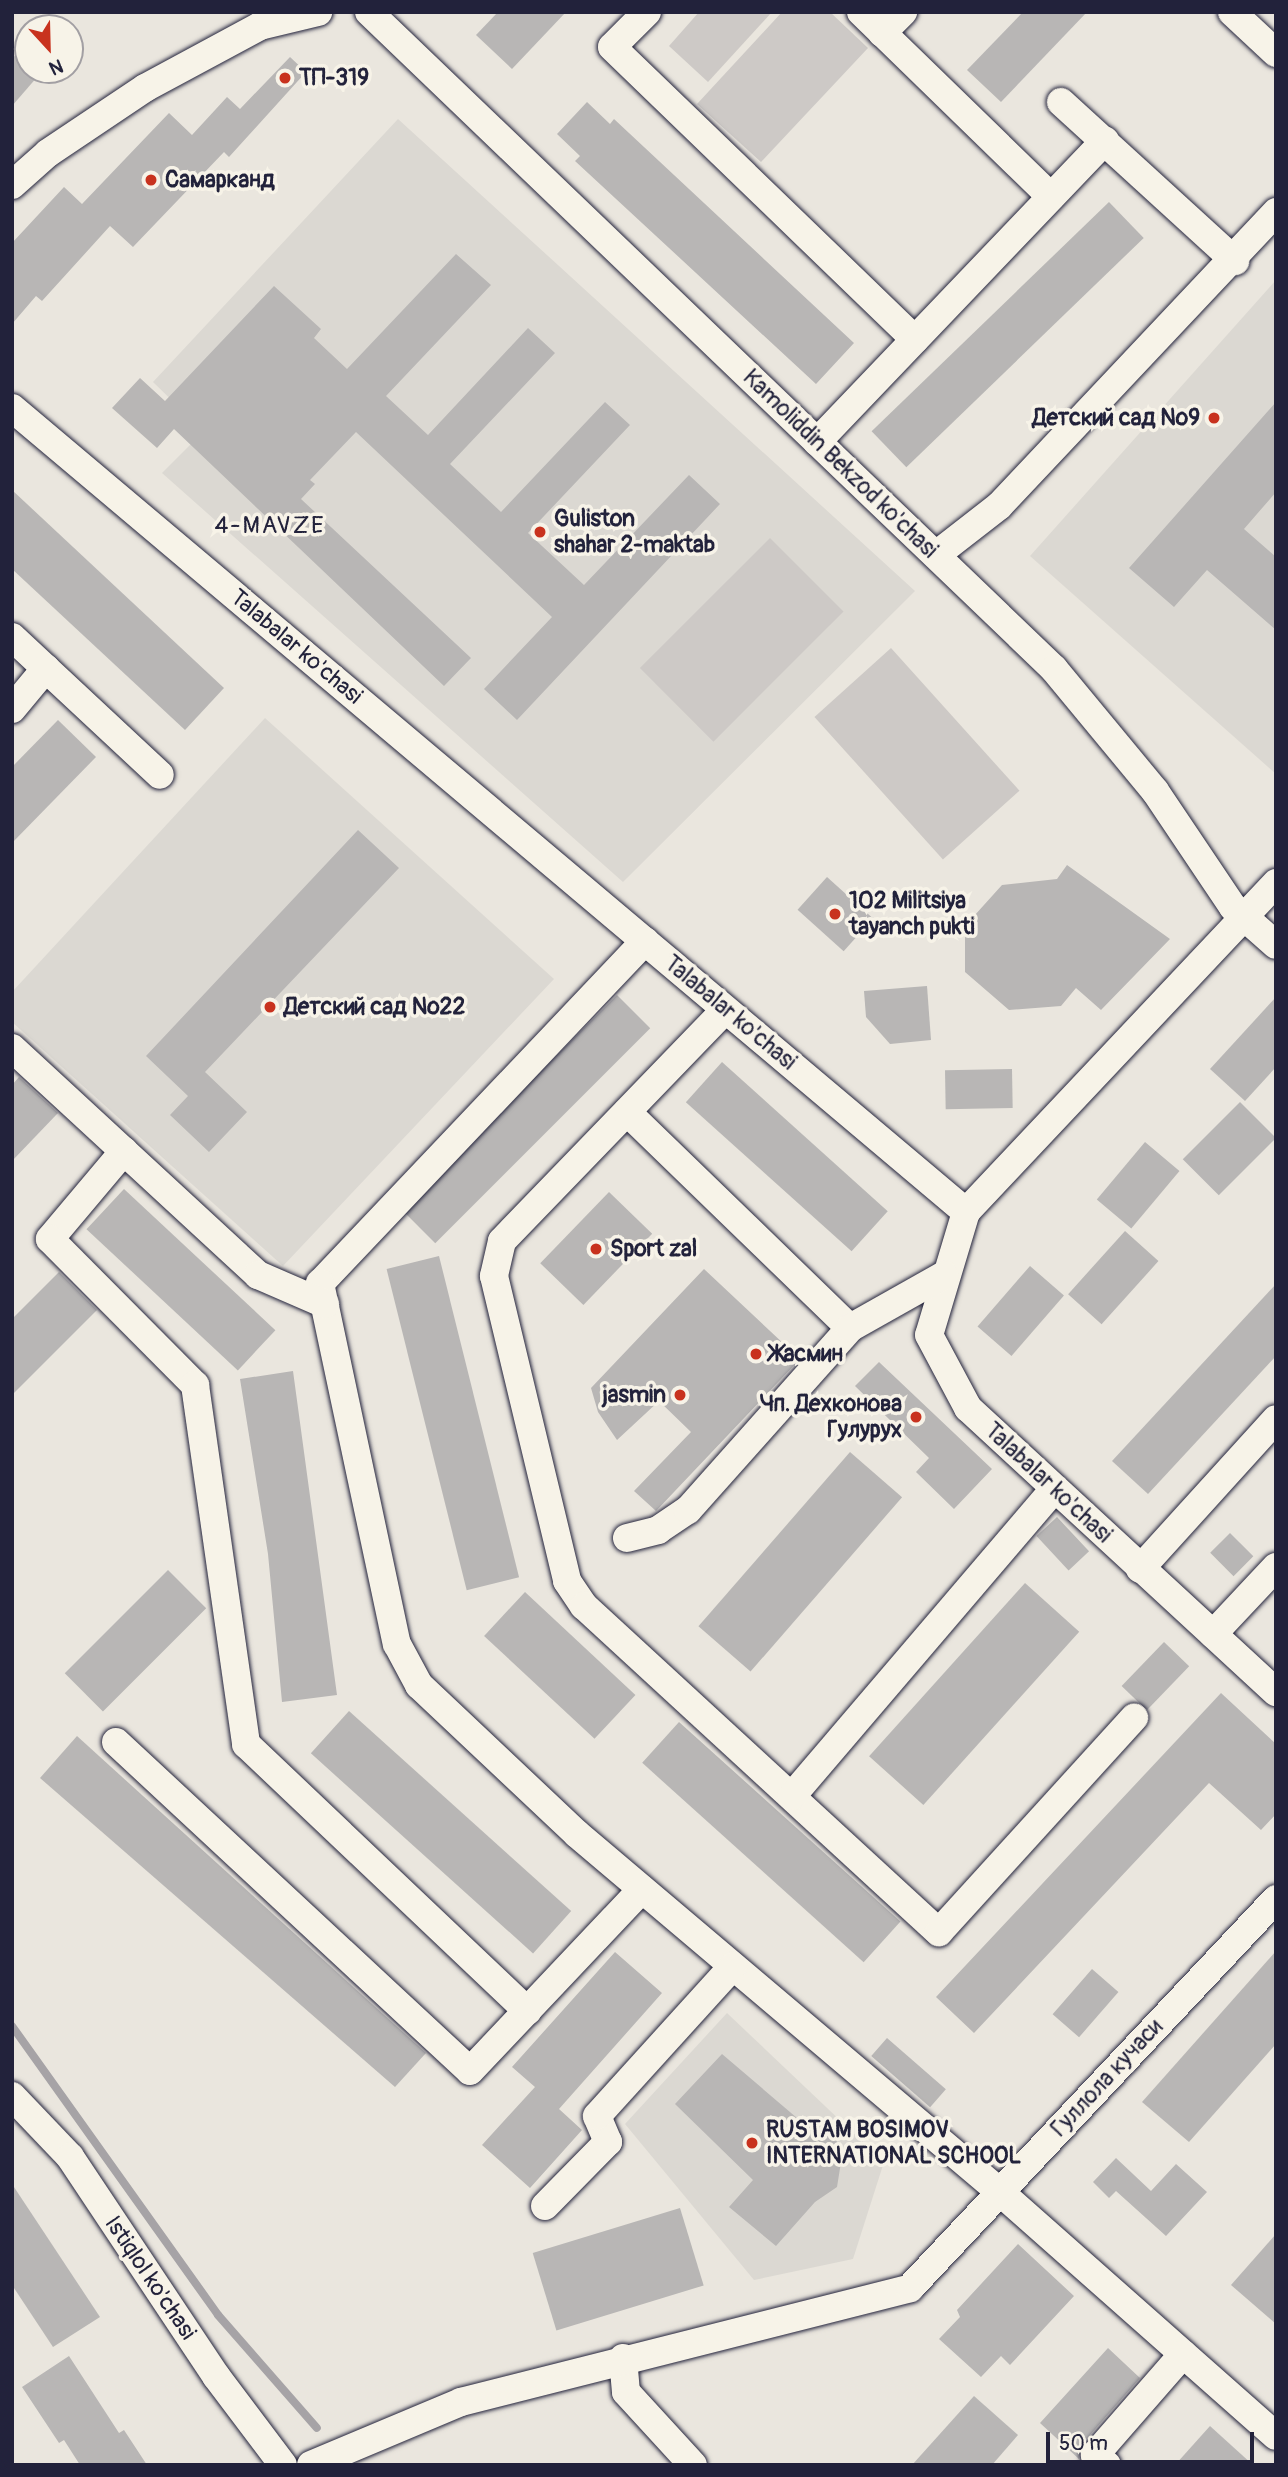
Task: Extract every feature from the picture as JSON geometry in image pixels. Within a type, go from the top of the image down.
[{"type":"street","points":[[12,185],[48,153],[145,88],[269,18],[318,12]]},
{"type":"street","name":"Kamoliddin Bekzod ko'chasi","points":[[369,12],[1054,669],[1155,791],[1244,917],[1276,945]]},
{"type":"street","points":[[647,12],[612,47],[915,340]]},
{"type":"street","points":[[861,12],[1051,197]]},
{"type":"street","points":[[882,33],[903,12]]},
{"type":"street","points":[[1232,12],[1276,53]]},
{"type":"street","points":[[1061,102],[1234,261]]},
{"type":"street","points":[[817,442],[1105,141]]},
{"type":"street","points":[[936,555],[999,506],[1234,261],[1276,212]]},
{"type":"street","name":"Talabalar ko'chasi","points":[[12,408],[966,1212],[944,1275],[929,1335],[968,1408],[1053,1490],[1276,1692]]},
{"type":"street","points":[[12,637],[160,775]]},
{"type":"street","points":[[12,709],[46,668]]},
{"type":"street","points":[[966,1212],[1276,883]]},
{"type":"street","points":[[645,941],[320,1283],[397,1644],[419,1685],[642,1889],[1000,2192],[1276,2436]]},
{"type":"street","points":[[725,1010],[502,1241],[494,1276],[567,1581],[584,1606],[939,1932],[1133,1718]]},
{"type":"street","points":[[12,1048],[258,1275],[324,1304]]},
{"type":"street","points":[[627,1112],[850,1328]]},
{"type":"street","points":[[124,1151],[51,1239],[195,1385],[246,1744],[527,2011]]},
{"type":"street","points":[[627,1538],[657,1530],[688,1510],[850,1328],[944,1275]]},
{"type":"street","points":[[1140,1569],[1276,1419]]},
{"type":"street","points":[[792,1796],[1053,1490]]},
{"type":"street","points":[[1213,1634],[1276,1567]]},
{"type":"street","points":[[116,1742],[470,2071],[642,1889]]},
{"type":"street","name":"Гуллола кучаси","points":[[623,2358],[909,2288],[1276,1899]]},
{"type":"street","points":[[545,2206],[608,2142],[597,2116],[733,1966]]},
{"type":"street","name":"Istiqlol ko'chasi","points":[[12,2096],[70,2157],[216,2376],[283,2465]]},
{"type":"street","points":[[1107,2465],[1095,2455],[1183,2354]]},
{"type":"street","points":[[311,2465],[461,2402],[623,2358],[626,2392],[693,2465]]},
{"type":"shaded area","points":[[699,12],[772,12],[708,82],[669,46]]},
{"type":"shaded area","points":[[782,12],[830,12],[868,48],[761,162],[697,104]]},
{"type":"shaded area","name":"Guliston shahar 2-maktab","points":[[398,119],[915,591],[623,882],[162,473],[194,441],[189,417],[153,382]]},
{"type":"shaded area","name":"Детский сад №9","points":[[1276,280],[1276,774],[1030,556]]},
{"type":"shaded area","points":[[770,538],[844,612],[713,742],[640,668]]},
{"type":"shaded area","points":[[891,648],[1019,791],[943,860],[814,717]]},
{"type":"shaded area","name":"Детский сад №22","points":[[265,718],[554,979],[283,1266],[12,1022],[12,992]]},
{"type":"shaded area","name":"RUSTAM BOSIMOV INTERNATIONAL SCHOOL","points":[[727,2013],[884,2162],[853,2259],[754,2280],[625,2124]]},
{"type":"building","points":[[498,12],[566,12],[512,69],[476,35]]},
{"type":"building","points":[[1023,12],[1087,12],[1001,102],[967,70]]},
{"type":"building","points":[[12,54],[14,84],[31,84],[12,106]]},
{"type":"building","points":[[290,57],[306,72],[229,157],[224,152],[133,247],[110,226],[42,301],[36,296],[12,324],[12,243],[64,187],[82,204],[169,113],[192,135],[227,97],[240,109]]},
{"type":"building","points":[[587,102],[610,124],[614,119],[854,343],[816,384],[575,161],[580,156],[557,134]]},
{"type":"building","points":[[1109,202],[1144,238],[906,467],[872,431]]},
{"type":"building","points":[[456,254],[491,285],[386,396],[428,435],[528,328],[555,353],[450,464],[501,512],[605,402],[630,425],[528,533],[584,585],[689,475],[720,504],[517,720],[484,689],[552,617],[356,432],[310,480],[315,484],[301,499],[471,658],[444,686],[174,429],[157,448],[112,408],[140,378],[165,401],[274,286],[321,329],[314,338],[347,369]]},
{"type":"building","points":[[1276,402],[1276,492],[1244,529],[1276,557],[1276,630],[1207,570],[1174,607],[1129,568]]},
{"type":"building","points":[[12,490],[224,688],[185,730],[12,569]]},
{"type":"building","points":[[58,720],[96,757],[12,843],[12,767]]},
{"type":"building","points":[[358,830],[399,868],[205,1072],[247,1112],[209,1152],[170,1115],[188,1096],[146,1056]]},
{"type":"building","points":[[1067,865],[1170,939],[1101,1010],[1076,988],[1061,1006],[1009,1010],[965,972],[965,926],[1002,885],[1057,879]]},
{"type":"building","name":"102 Militsiya tayanch pukti","points":[[827,877],[873,918],[844,951],[798,910]]},
{"type":"building","points":[[927,986],[931,1040],[890,1044],[866,1017],[864,991]]},
{"type":"building","points":[[617,995],[650,1028],[435,1243],[402,1210]]},
{"type":"building","points":[[1276,997],[1276,1067],[1245,1101],[1210,1069]]},
{"type":"building","points":[[722,1062],[888,1211],[852,1251],[686,1102]]},
{"type":"building","points":[[1012,1069],[1013,1108],[946,1109],[945,1070]]},
{"type":"building","points":[[19,1077],[58,1113],[12,1161],[12,1085]]},
{"type":"building","points":[[1240,1102],[1276,1138],[1219,1195],[1183,1159]]},
{"type":"building","points":[[1145,1142],[1179,1171],[1131,1228],[1097,1199]]},
{"type":"building","points":[[124,1189],[275,1330],[238,1370],[86,1229]]},
{"type":"building","name":"Sport zal","points":[[609,1192],[652,1234],[583,1305],[540,1263]]},
{"type":"building","points":[[1125,1231],[1158,1261],[1102,1324],[1068,1294]]},
{"type":"building","points":[[439,1256],[519,1577],[467,1590],[387,1269]]},
{"type":"building","points":[[1030,1266],[1064,1296],[1011,1356],[978,1326]]},
{"type":"building","name":"jasmin","points":[[704,1269],[800,1359],[656,1511],[634,1491],[691,1432],[659,1401],[617,1440],[598,1412],[591,1388]]},
{"type":"building","points":[[59,1272],[97,1310],[12,1395],[12,1319]]},
{"type":"building","points":[[1276,1284],[1276,1356],[1148,1494],[1112,1461]]},
{"type":"building","points":[[879,1362],[992,1469],[954,1509],[916,1472],[929,1458],[855,1386]]},
{"type":"building","points":[[293,1371],[337,1695],[282,1702],[268,1554],[240,1379]]},
{"type":"building","points":[[850,1452],[902,1497],[751,1672],[698,1626]]},
{"type":"building","points":[[1057,1517],[1089,1551],[1069,1570],[1037,1536]]},
{"type":"building","points":[[1230,1533],[1253,1556],[1234,1576],[1210,1553]]},
{"type":"building","points":[[168,1570],[206,1608],[103,1711],[65,1673]]},
{"type":"building","points":[[1025,1583],[1079,1632],[923,1805],[869,1756]]},
{"type":"building","points":[[525,1592],[635,1695],[595,1739],[484,1636]]},
{"type":"building","points":[[1164,1642],[1189,1666],[1147,1710],[1122,1686]]},
{"type":"building","points":[[1221,1693],[1276,1744],[1276,1814],[1261,1830],[1209,1783],[974,2033],[936,1997]]},
{"type":"building","points":[[349,1711],[571,1911],[533,1953],[311,1753]]},
{"type":"building","points":[[679,1722],[900,1921],[864,1962],[642,1763]]},
{"type":"building","points":[[77,1736],[426,2053],[395,2087],[40,1778]]},
{"type":"building","points":[[1276,1951],[1276,2044],[1189,2142],[1142,2102]]},
{"type":"building","points":[[615,1952],[662,1993],[559,2109],[582,2130],[530,2188],[482,2145],[535,2087],[512,2067]]},
{"type":"building","points":[[1092,1969],[1118,1992],[1079,2037],[1053,2014]]},
{"type":"building","points":[[887,2038],[946,2089],[930,2107],[871,2056]]},
{"type":"building","points":[[722,2054],[797,2118],[833,2131],[842,2156],[837,2187],[815,2202],[776,2246],[729,2207],[753,2180],[675,2104]]},
{"type":"building","points":[[1116,2158],[1151,2191],[1176,2164],[1207,2192],[1166,2236],[1116,2191],[1109,2198],[1093,2182]]},
{"type":"building","points":[[12,2184],[100,2317],[53,2347],[12,2285]]},
{"type":"building","points":[[680,2208],[704,2285],[556,2330],[533,2253]]},
{"type":"building","points":[[1276,2234],[1276,2324],[1231,2285]]},
{"type":"building","points":[[1018,2244],[1074,2296],[1010,2365],[1001,2356],[981,2377],[939,2339],[960,2317],[957,2310]]},
{"type":"building","points":[[1108,2348],[1140,2378],[1082,2444],[1079,2459],[1040,2423]]},
{"type":"building","points":[[69,2356],[119,2433],[124,2430],[147,2465],[80,2465],[64,2440],[59,2443],[22,2387]]},
{"type":"building","points":[[974,2396],[1018,2435],[992,2465],[912,2465]]},
{"type":"building","points":[[1210,2426],[1253,2465],[1175,2465]]},
{"type":"waterway","points":[[12,2026],[218,2315],[317,2428]]},
{"type":"place","name":"ТП-319","points":[[285,78]]},
{"type":"place","name":"Самарканд","points":[[151,180]]},
{"type":"place","name":"Детский сад №9","points":[[1214,418]]},
{"type":"place","name":"Guliston shahar 2-maktab","points":[[540,532]]},
{"type":"place","name":"102 Militsiya tayanch pukti","points":[[835,914]]},
{"type":"place","name":"Детский сад №22","points":[[270,1007]]},
{"type":"place","name":"Sport zal","points":[[596,1249]]},
{"type":"place","name":"Жасмин","points":[[756,1354]]},
{"type":"place","name":"jasmin","points":[[680,1395]]},
{"type":"place","name":"Чп. Дехконова Гулурух","points":[[916,1417]]},
{"type":"place","name":"RUSTAM BOSIMOV INTERNATIONAL SCHOOL","points":[[752,2143]]},
{"type":"district","name":"4-MAVZE","points":[[270,526]]}]
